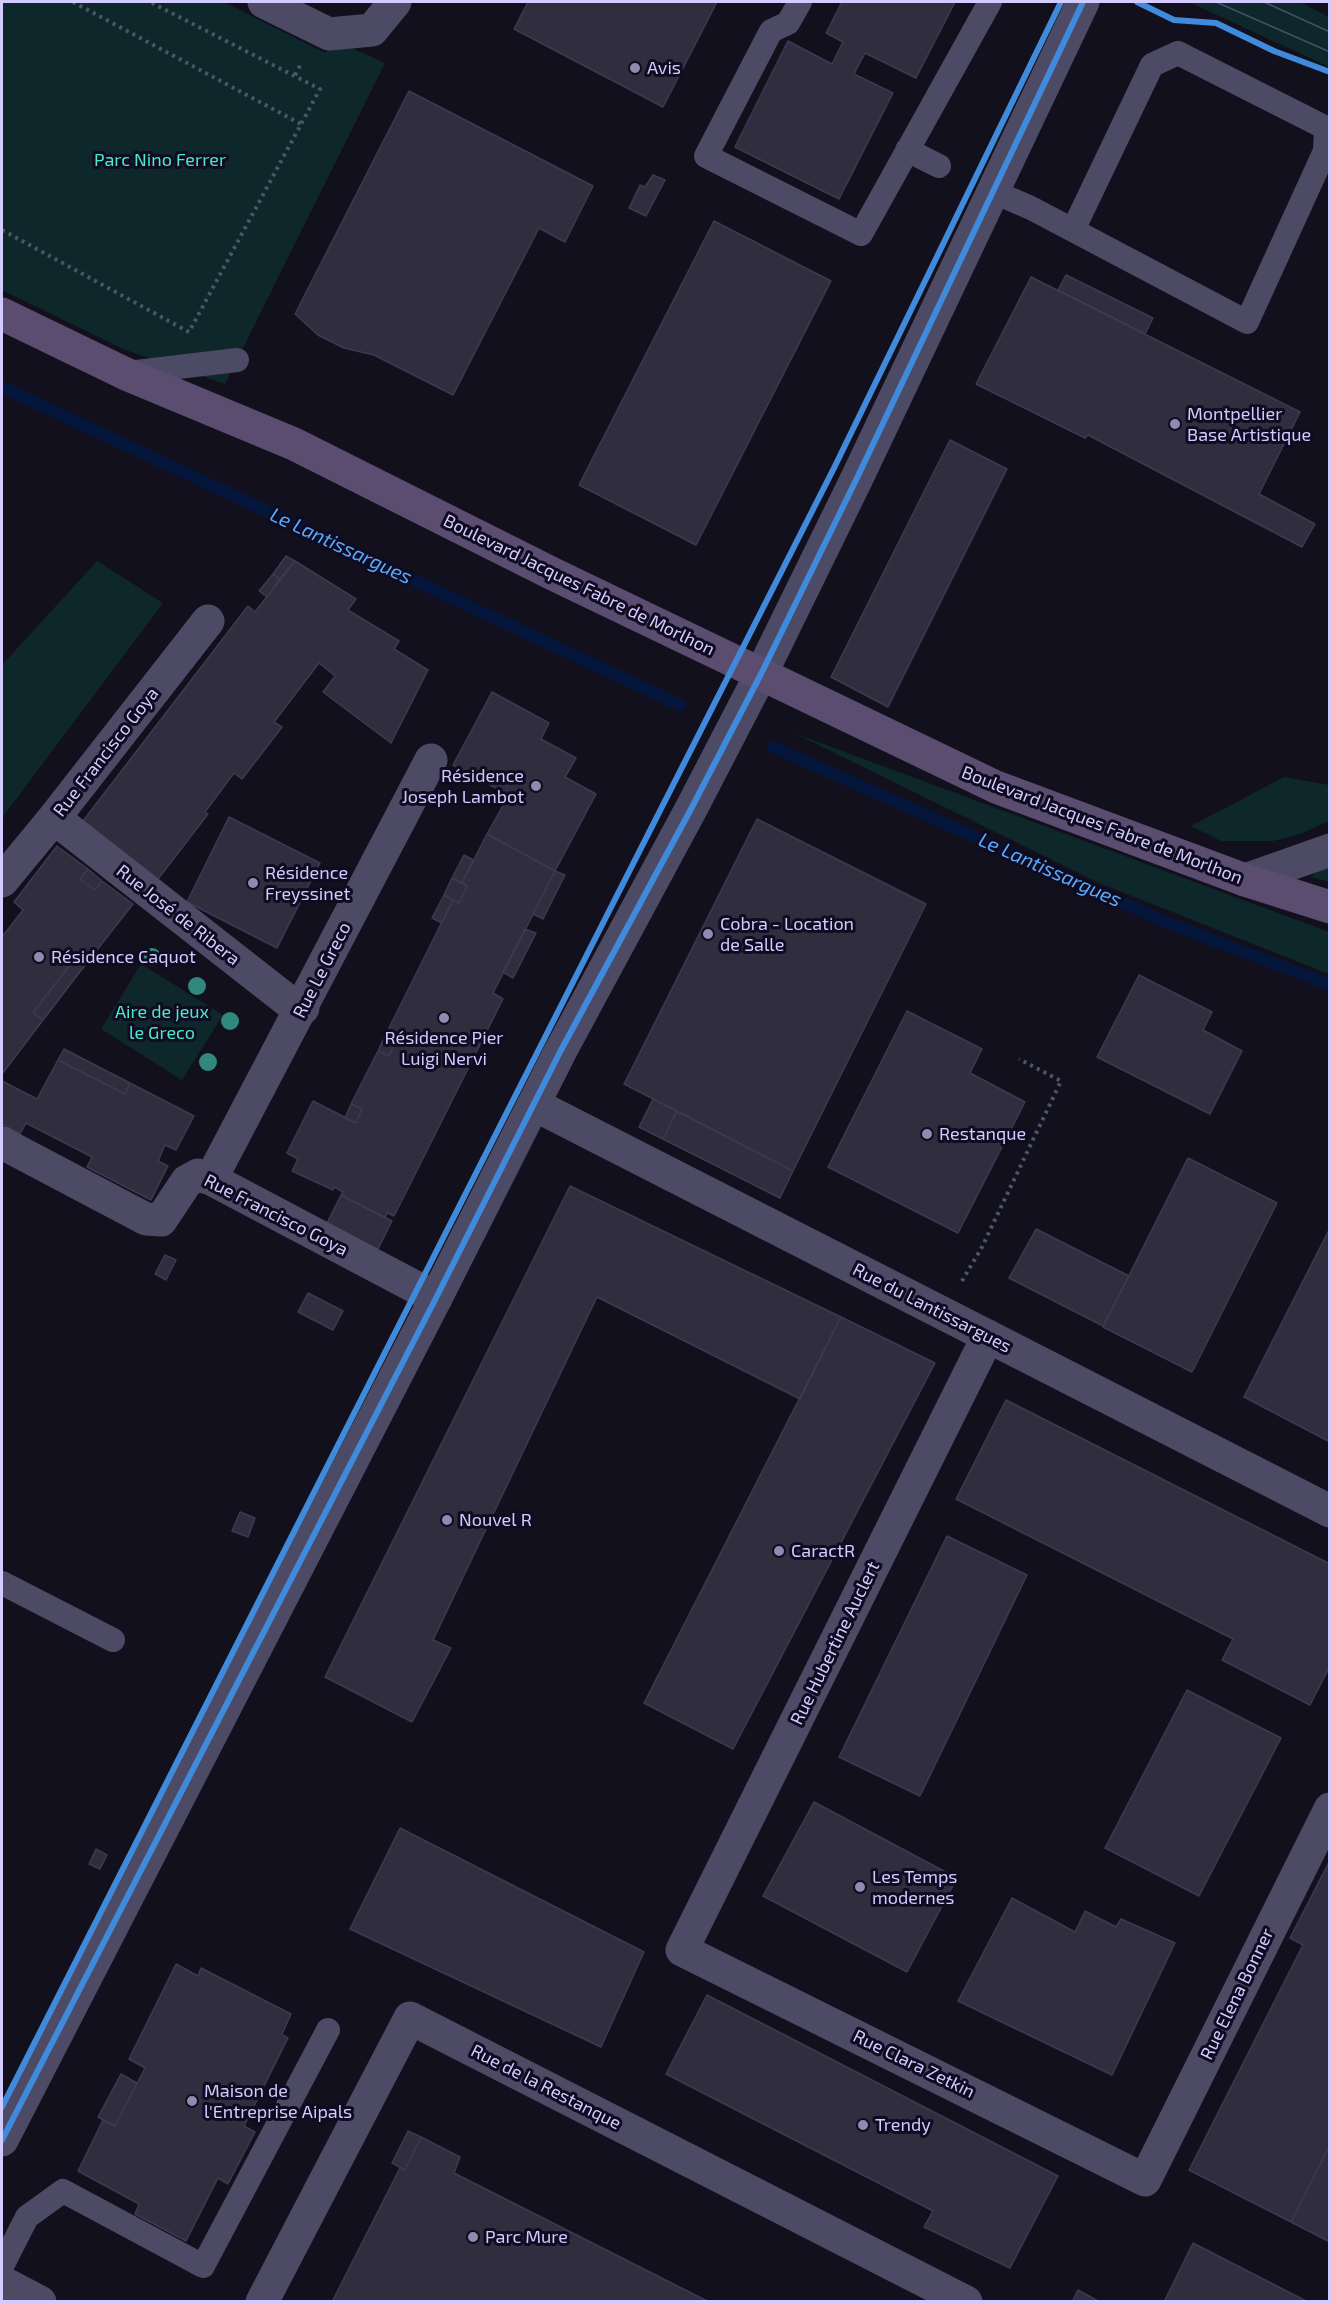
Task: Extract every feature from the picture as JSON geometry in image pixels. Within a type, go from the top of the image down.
[{"type":"main road","name":"Boulevard Jacques Fabre de Morlhon","points":[[2,314],[126,374],[294,444],[996,787],[1245,880],[1329,907]]},
{"type":"street","points":[[264,2],[329,34],[372,30],[395,2]]},
{"type":"street","points":[[2,2140],[535,1105],[560,1052],[761,674],[994,192],[1083,2]]},
{"type":"street","name":"Rue Francisco Goya","points":[[2,881],[208,621]]},
{"type":"street","name":"Rue Le Greco","points":[[211,1179],[303,1008],[431,760]]},
{"type":"street","name":"Rue José de Ribera","points":[[54,818],[288,1001],[303,1008]]},
{"type":"street","points":[[1245,880],[1329,850]]},
{"type":"street","name":"Rue du Lantissargues","points":[[535,1105],[1329,1511]]},
{"type":"street","name":"Rue Francisco Goya","points":[[2,1143],[146,1219],[161,1220],[187,1181],[198,1175],[211,1179],[436,1298]]},
{"type":"street","name":"Rue Hubertine Auclert","points":[[682,1950],[988,1336]]},
{"type":"street","name":"Rue Elena Bonner","points":[[1145,2180],[1329,1809]]},
{"type":"street","name":"Rue Clara Zetkin","points":[[682,1950],[1145,2180]]},
{"type":"street","name":"Rue de la Restanque","points":[[262,2301],[410,2019],[966,2301]]},
{"type":"street","points":[[2,2282],[40,2301]]},
{"type":"lane","points":[[800,2],[788,23],[771,31],[706,156],[861,234],[990,2]]},
{"type":"lane","points":[[994,192],[1073,230],[1247,322],[1325,151],[1326,128],[1178,53],[1152,65],[1073,230]]},
{"type":"lane","points":[[907,150],[939,166]]},
{"type":"lane","points":[[126,374],[237,360]]},
{"type":"lane","points":[[2,1583],[113,1640]]},
{"type":"lane","points":[[2,2266],[27,2217],[63,2191],[203,2266],[328,2030]]},
{"type":"path","points":[[73,2],[301,124]]},
{"type":"path","points":[[2,230],[189,332],[320,89],[150,2]]},
{"type":"path","points":[[944,1313],[982,1247],[1061,1082],[1019,1059]]},
{"type":"green space","name":"Parc Nino Ferrer","points":[[2,2],[224,2],[325,53],[334,40],[385,63],[225,384],[123,349],[2,290]]},
{"type":"green space","points":[[1189,2],[1300,2],[1329,17],[1329,67]]},
{"type":"green space","points":[[97,561],[163,603],[2,818],[2,665]]},
{"type":"green space","points":[[794,733],[1329,932],[1329,974],[1099,883]]},
{"type":"green space","points":[[1284,777],[1329,785],[1329,821],[1300,834],[1273,841],[1221,841],[1191,826]]},
{"type":"green space","points":[[1322,865],[1329,867],[1329,882],[1311,877]]},
{"type":"green space","name":"Aire de jeux le Greco","points":[[141,964],[223,1015],[182,1080],[101,1029]]},
{"type":"building","name":"Avis","points":[[528,2],[717,2],[663,107],[514,29]]},
{"type":"building","points":[[842,2],[955,2],[916,78],[865,53],[854,74],[893,93],[839,199],[735,147],[788,41],[832,64],[843,42],[826,33]]},
{"type":"building","points":[[409,91],[593,186],[565,242],[539,228],[453,395],[374,355],[344,348],[318,335],[295,314]]},
{"type":"building","points":[[653,175],[665,180],[646,216],[629,208],[640,185],[645,187]]},
{"type":"building","points":[[714,221],[831,281],[696,545],[579,485]]},
{"type":"building","points":[[1066,275],[1153,318],[1145,334],[1058,290]]},
{"type":"building","name":"Montpellier Base Artistique","points":[[1031,277],[1300,412],[1259,494],[1315,524],[1302,547],[1088,435],[1085,438],[976,384]]},
{"type":"building","points":[[950,440],[1007,469],[888,707],[831,677]]},
{"type":"building","points":[[286,556],[295,561],[280,579],[273,574]]},
{"type":"building","points":[[295,561],[356,599],[348,610],[399,641],[394,649],[428,670],[391,743],[323,692],[335,676],[319,663],[274,722],[282,727],[242,779],[234,773],[205,812],[208,814],[158,879],[83,821],[248,606],[255,612]]},
{"type":"building","points":[[273,574],[280,579],[267,597],[259,591]]},
{"type":"building","name":"Résidence Joseph Lambot","points":[[492,692],[549,723],[541,739],[576,758],[565,777],[596,794],[555,871],[487,834],[509,795],[453,765]]},
{"type":"building","name":"Résidence Freyssinet","points":[[229,817],[320,863],[277,948],[187,902]]},
{"type":"building","points":[[757,819],[926,904],[793,1171],[624,1084]]},
{"type":"building","name":"Résidence Pier Luigi Nervi","points":[[487,834],[555,871],[493,993],[503,999],[394,1216],[387,1213],[385,1218],[341,1195],[343,1192],[334,1187],[333,1190],[292,1171],[298,1159],[287,1153],[313,1101],[356,1123],[362,1109],[351,1104],[378,1051],[389,1056],[395,1043],[384,1038],[453,900],[459,903],[467,886],[462,883]]},
{"type":"building","name":"Résidence Caquot","points":[[57,846],[88,869],[80,879],[95,890],[102,881],[133,904],[89,960],[79,953],[33,1013],[43,1020],[2,1074],[2,937],[23,910],[14,902]]},
{"type":"building","points":[[464,855],[473,860],[462,883],[452,878]]},
{"type":"building","points":[[88,869],[102,881],[95,890],[80,879]]},
{"type":"building","points":[[555,871],[565,875],[543,919],[533,914]]},
{"type":"building","points":[[452,878],[467,886],[459,903],[444,895]]},
{"type":"building","points":[[444,895],[453,900],[442,923],[432,918]]},
{"type":"building","points":[[525,929],[536,933],[513,978],[503,972]]},
{"type":"building","points":[[79,953],[89,960],[43,1020],[33,1013]]},
{"type":"building","points":[[1139,975],[1212,1012],[1203,1030],[1242,1051],[1210,1114],[1097,1057]]},
{"type":"building","name":"Restanque","points":[[907,1011],[982,1049],[970,1073],[1025,1102],[958,1233],[828,1167]]},
{"type":"building","points":[[384,1038],[395,1043],[389,1056],[378,1051]]},
{"type":"building","points":[[64,1049],[130,1083],[125,1094],[58,1060]]},
{"type":"building","points":[[58,1060],[125,1094],[130,1083],[194,1116],[176,1150],[165,1145],[158,1161],[168,1166],[151,1200],[87,1167],[92,1157],[26,1123],[20,1134],[2,1124],[2,1081],[37,1099]]},
{"type":"building","points":[[653,1099],[677,1111],[663,1139],[639,1127]]},
{"type":"building","points":[[351,1104],[362,1109],[356,1123],[345,1118]]},
{"type":"building","points":[[677,1111],[793,1171],[780,1198],[663,1139]]},
{"type":"building","points":[[1188,1158],[1277,1203],[1192,1372],[1103,1327]]},
{"type":"building","name":"Nouvel R","points":[[570,1186],[841,1317],[800,1399],[597,1297],[433,1640],[451,1648],[412,1722],[325,1677]]},
{"type":"building","points":[[341,1195],[392,1221],[375,1255],[324,1229]]},
{"type":"building","points":[[1330,1228],[1330,1442],[1244,1397]]},
{"type":"building","points":[[1036,1229],[1129,1276],[1103,1326],[1009,1278]]},
{"type":"building","points":[[165,1255],[176,1260],[166,1280],[155,1274]]},
{"type":"building","points":[[308,1293],[343,1311],[333,1330],[298,1312]]},
{"type":"building","name":"CaractR","points":[[841,1317],[935,1363],[733,1749],[644,1703]]},
{"type":"building","points":[[1006,1400],[1330,1564],[1330,1666],[1310,1705],[1222,1660],[1233,1639],[956,1499]]},
{"type":"building","points":[[240,1512],[255,1518],[248,1537],[232,1531]]},
{"type":"building","points":[[947,1536],[1027,1575],[920,1796],[839,1757]]},
{"type":"building","points":[[1187,1690],[1281,1738],[1199,1896],[1105,1848]]},
{"type":"building","name":"Les Temps modernes","points":[[814,1802],[957,1878],[907,1972],[763,1896]]},
{"type":"building","points":[[400,1828],[644,1952],[601,2047],[350,1929]]},
{"type":"building","points":[[96,1849],[107,1855],[100,1869],[89,1864]]},
{"type":"building","points":[[1330,1860],[1330,2145],[1291,2222],[1189,2170],[1303,1945],[1290,1938]]},
{"type":"building","points":[[1012,1898],[1075,1932],[1085,1911],[1116,1927],[1121,1919],[1175,1943],[1112,2075],[958,2001]]},
{"type":"building","name":"Maison de l'Entreprise Aipals","points":[[176,1964],[198,1976],[201,1968],[291,2014],[282,2034],[288,2038],[244,2126],[255,2132],[228,2184],[218,2178],[186,2241],[135,2214],[139,2204],[78,2171],[103,2120],[115,2126],[145,2068],[129,2059]]},
{"type":"building","name":"Trendy","points":[[707,1995],[1058,2176],[1010,2268],[924,2227],[933,2211],[666,2074]]},
{"type":"building","points":[[121,2074],[137,2083],[115,2126],[98,2117]]},
{"type":"building","points":[[408,2131],[421,2137],[405,2170],[392,2163]]},
{"type":"building","name":"Parc Mure","points":[[421,2137],[460,2157],[454,2173],[709,2302],[332,2302],[400,2168],[405,2170]]},
{"type":"building","points":[[1330,2145],[1330,2242],[1291,2222]]},
{"type":"building","points":[[1193,2243],[1308,2302],[1164,2302]]},
{"type":"building","points":[[1078,2290],[1100,2302],[1072,2302]]},
{"type":"waterway","name":"Le Lantissargues","points":[[2,387],[680,705]]},
{"type":"waterway","name":"Le Lantissargues","points":[[773,747],[1166,922],[1330,985]]},
{"type":"tram line","points":[[1216,2],[1330,52]]},
{"type":"tram line","points":[[1264,2],[1330,32]]},
{"type":"cycle path","points":[[2,2107],[834,468],[1061,2]]},
{"type":"cycle path","points":[[2,2140],[436,1298],[560,1052],[761,674],[857,478],[1083,2]]},
{"type":"cycle path","points":[[1137,2],[1174,20],[1216,23],[1274,51],[1330,72]]},
{"type":"place","name":"Avis","points":[[635,68]]},
{"type":"place","name":"Montpellier Base Artistique","points":[[1175,424]]},
{"type":"place","name":"Résidence Joseph Lambot","points":[[536,786]]},
{"type":"place","name":"Résidence Freyssinet","points":[[253,883]]},
{"type":"place","name":"Cobra - Location de Salle","points":[[708,934]]},
{"type":"place","name":"Résidence Caquot","points":[[39,957]]},
{"type":"place","name":"Résidence Pier Luigi Nervi","points":[[444,1018]]},
{"type":"place","name":"Restanque","points":[[927,1134]]},
{"type":"place","name":"Nouvel R","points":[[447,1520]]},
{"type":"place","name":"CaractR","points":[[779,1551]]},
{"type":"place","name":"Les Temps modernes","points":[[860,1887]]},
{"type":"place","name":"Maison de l'Entreprise Aipals","points":[[192,2101]]},
{"type":"place","name":"Trendy","points":[[863,2125]]},
{"type":"place","name":"Parc Mure","points":[[473,2237]]}]
